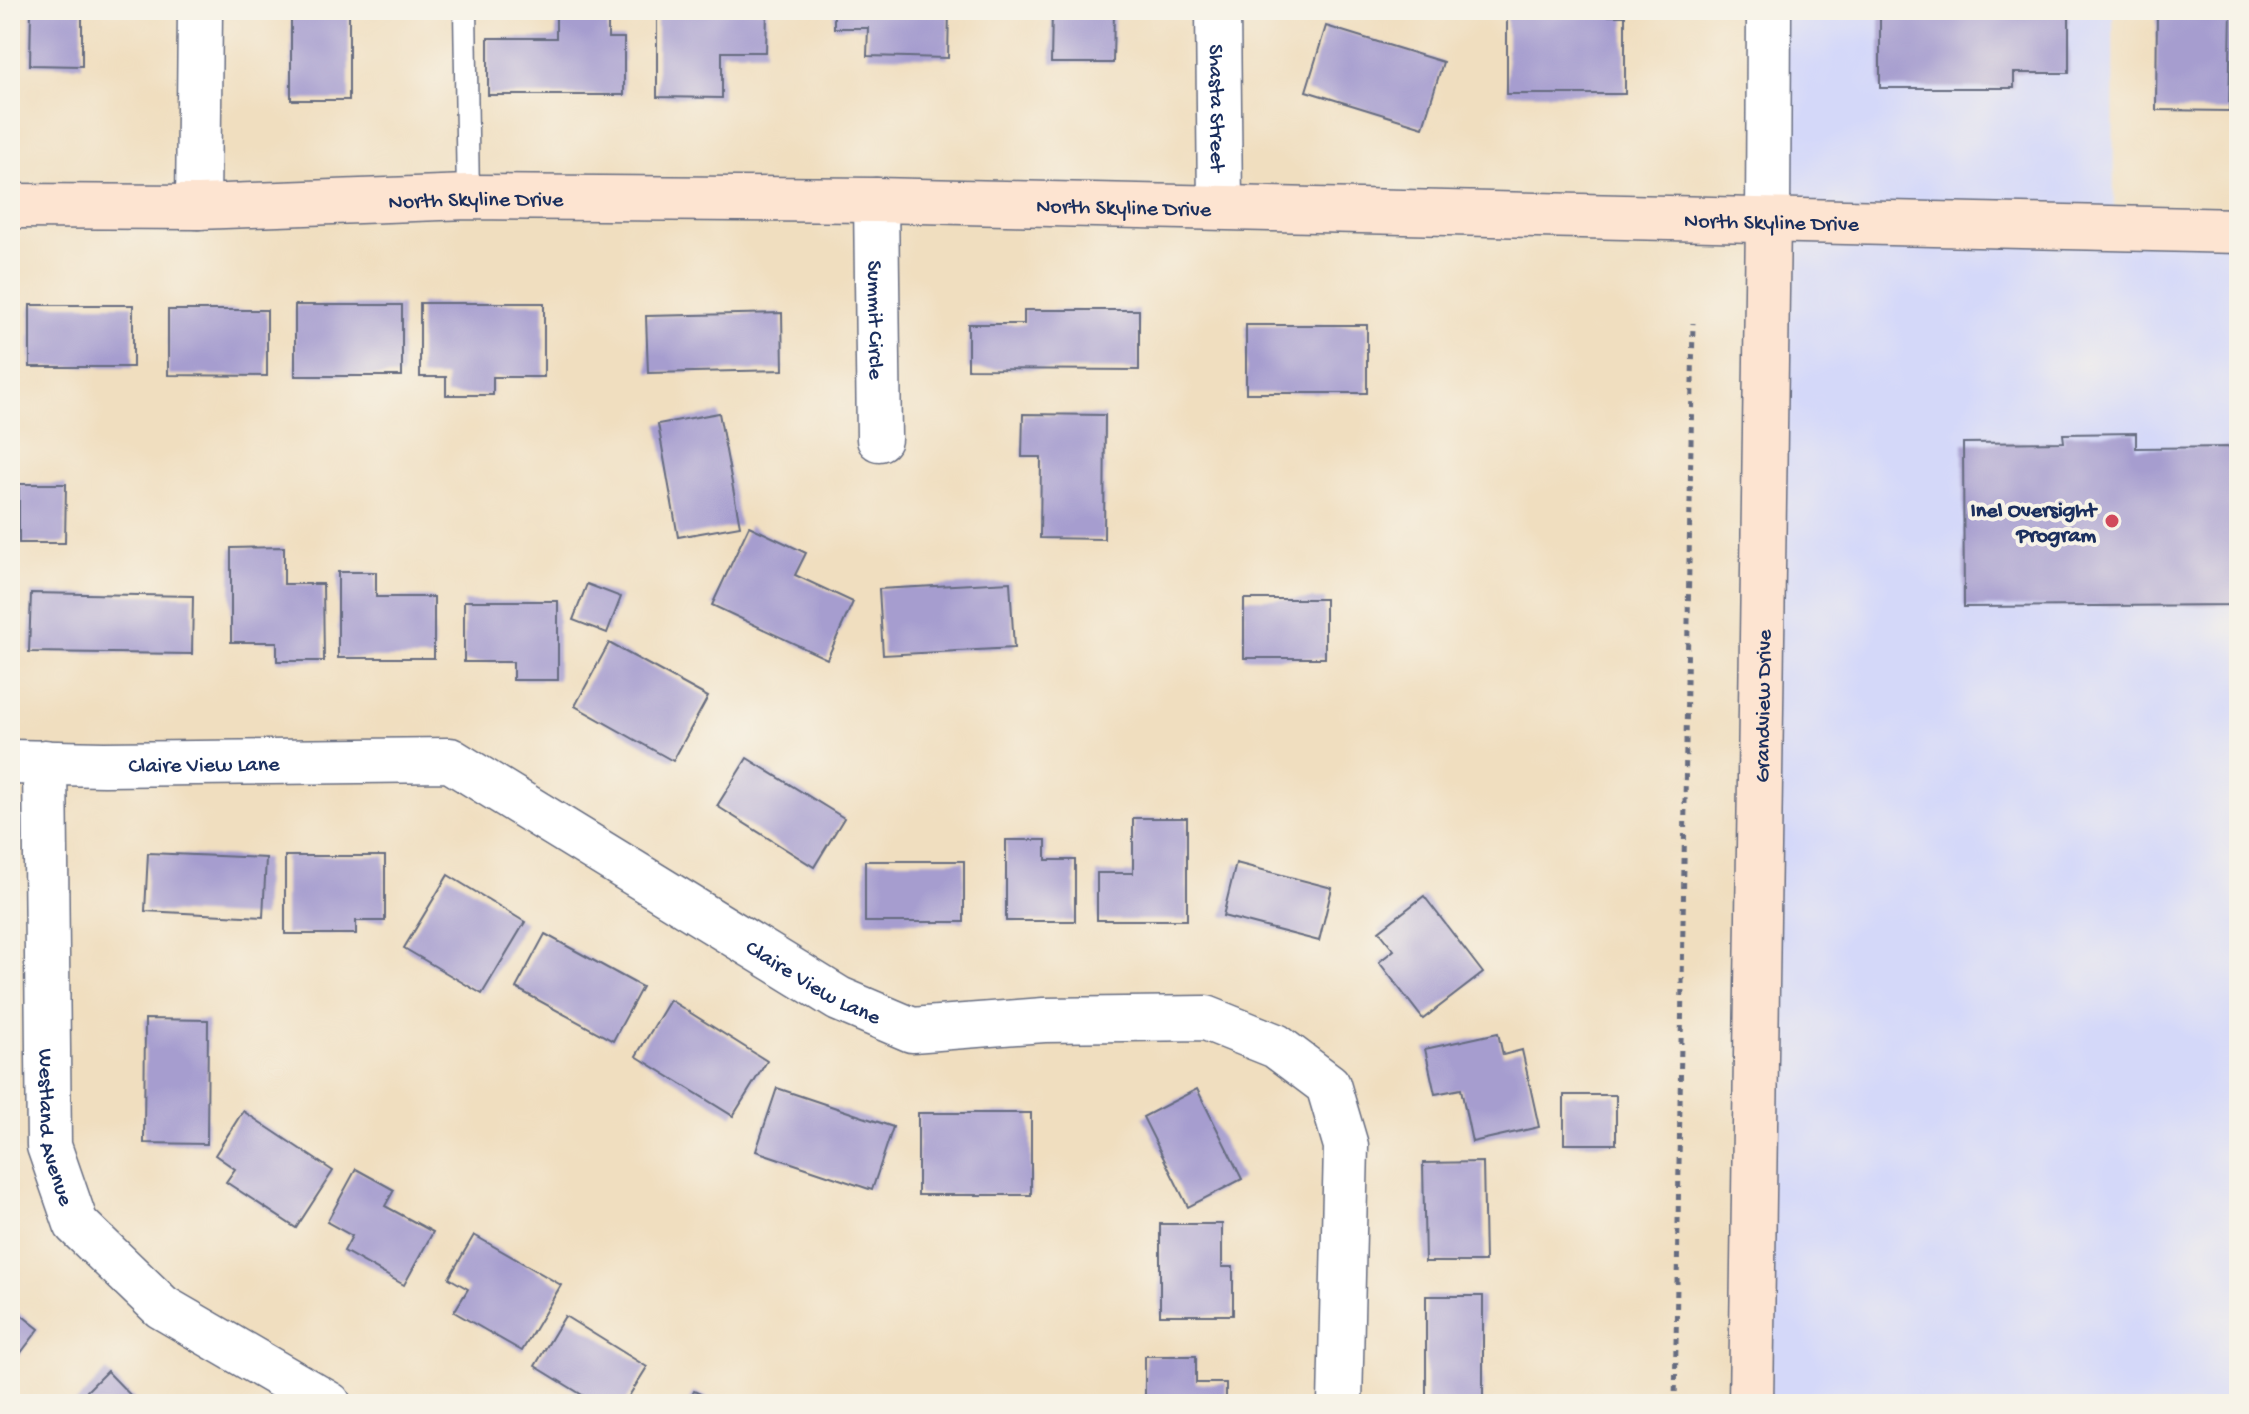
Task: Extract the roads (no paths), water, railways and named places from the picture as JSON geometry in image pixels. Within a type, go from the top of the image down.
[{"type":"main road","name":"North Skyline Drive","points":[[10,206],[198,207],[468,197],[876,200],[2239,231]]},
{"type":"main road","name":"Grandview Drive","points":[[1751,1404],[1768,221]]},
{"type":"street","points":[[198,207],[200,10]]},
{"type":"street","name":"Shasta Street","points":[[1218,10],[1220,207]]},
{"type":"street","name":"Grandview Drive","points":[[1768,221],[1769,10]]},
{"type":"street","name":"Summit Circle","points":[[876,200],[879,439]]},
{"type":"street","name":"Claire View Lane","points":[[28,762],[450,760],[839,999],[912,1030],[1044,1020],[1206,1018],[1276,1046],[1328,1085],[1346,1146],[1340,1404]]},
{"type":"street","name":"Westland Avenue","points":[[28,762],[49,1146],[76,1224],[162,1307],[329,1404]]},
{"type":"lane","points":[[465,10],[468,197]]},
{"type":"place","name":"Inel Oversight Program","points":[[2112,521]]}]
